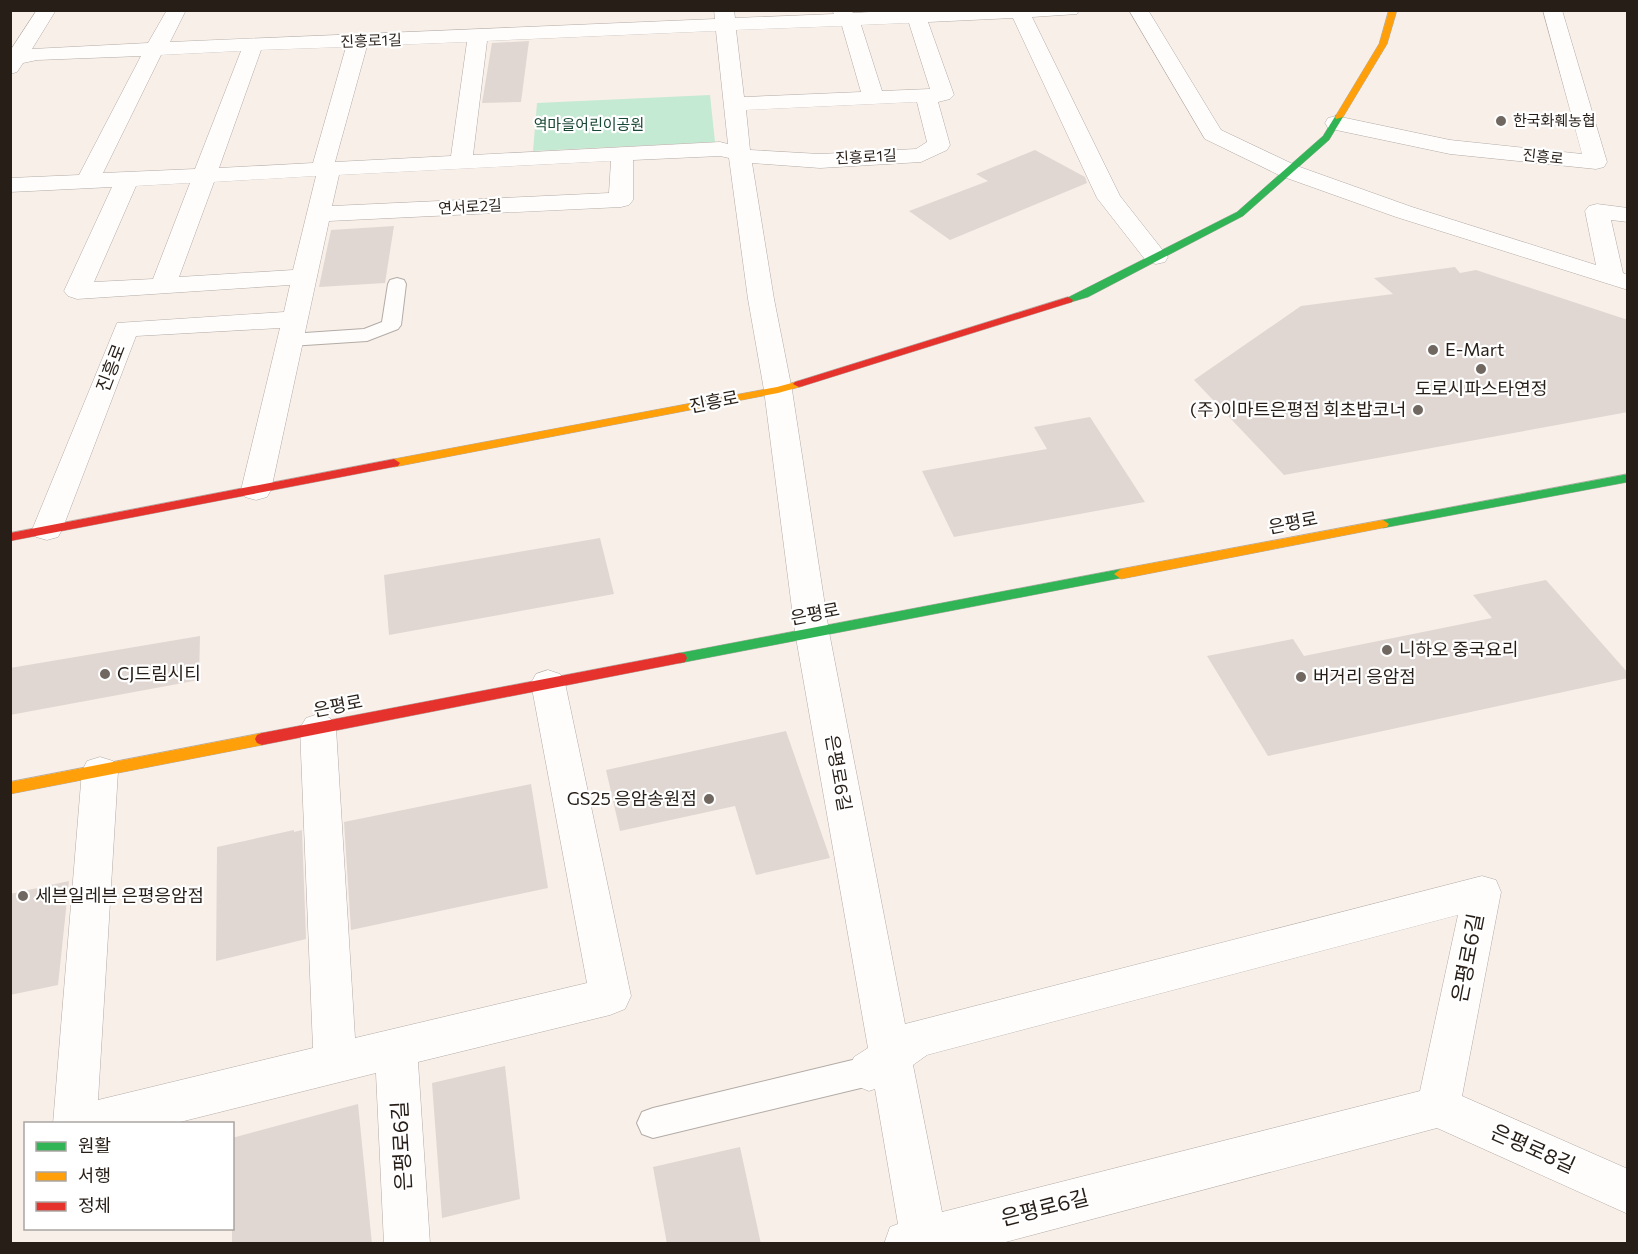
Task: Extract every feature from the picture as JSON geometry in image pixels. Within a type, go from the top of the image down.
[{"type":"main road","name":"진흥로","points":[[10,537],[778,390],[1084,295],[1240,214],[1326,138],[1383,44],[1393,10]]},
{"type":"main road","name":"은평로","points":[[10,788],[812,632],[1628,478]]},
{"type":"street","points":[[12,63],[47,10]]},
{"type":"street","points":[[87,182],[154,49],[177,10]]},
{"type":"street","points":[[516,35],[519,10]]},
{"type":"street","name":"진흥로1길","points":[[12,63],[37,54],[516,35],[642,20],[1070,10]]},
{"type":"street","points":[[1138,10],[1213,134],[1289,171],[1404,212],[1619,280]]},
{"type":"street","name":"진흥로","points":[[1336,123],[1450,147],[1596,162],[1552,10]]},
{"type":"street","points":[[1035,12],[1108,198],[1156,257]]},
{"type":"street","points":[[735,104],[943,95],[915,14]]},
{"type":"street","points":[[844,15],[853,27],[873,98]]},
{"type":"street","points":[[725,19],[740,156],[761,300],[778,390]]},
{"type":"street","points":[[461,162],[478,36]]},
{"type":"street","points":[[256,490],[329,169],[323,161],[358,41]]},
{"type":"street","points":[[163,286],[253,45]]},
{"type":"street","name":"진흥로1길","points":[[740,156],[776,162],[921,155],[939,145],[926,96]]},
{"type":"street","points":[[10,185],[720,149],[740,156]]},
{"type":"street","name":"연서로2길","points":[[319,214],[621,200],[622,154]]},
{"type":"street","points":[[127,179],[77,291],[304,277]]},
{"type":"street","points":[[1619,280],[1597,211],[1628,215]]},
{"type":"street","name":"진흥로","points":[[47,530],[126,329],[292,329]]},
{"type":"street","name":"은평로6길","points":[[778,390],[812,632],[879,1063],[919,1242],[1438,1107],[1482,892],[916,1039],[879,1063]]},
{"type":"street","points":[[93,1122],[610,996],[548,684]]},
{"type":"street","points":[[318,728],[335,1063]]},
{"type":"street","points":[[75,1122],[100,771]]},
{"type":"street","name":"은평로6길","points":[[396,1048],[407,1244]]},
{"type":"street","name":"은평로8길","points":[[1438,1107],[1628,1192]]},
{"type":"lane","points":[[292,329],[367,335],[391,325],[397,284]]},
{"type":"lane","points":[[653,1123],[879,1063]]},
{"type":"green space","name":"역마을어린이공원","points":[[710,95],[715,142],[533,151],[537,103]]},
{"type":"building","points":[[529,41],[521,102],[482,103],[492,43]]},
{"type":"building","points":[[1035,150],[1085,177],[1087,183],[950,240],[909,211],[988,181],[976,174]]},
{"type":"building","points":[[394,226],[385,283],[319,287],[331,230]]},
{"type":"building","name":"E-Mart","points":[[1455,267],[1460,273],[1476,270],[1628,320],[1628,412],[1284,475],[1194,380],[1301,306],[1393,294],[1374,278]]},
{"type":"building","points":[[1090,417],[1145,502],[954,537],[922,471],[1047,449],[1034,427]]},
{"type":"building","points":[[600,538],[614,594],[389,635],[384,575]]},
{"type":"building","points":[[1546,580],[1628,673],[1628,678],[1268,756],[1207,656],[1293,639],[1304,656],[1492,618],[1473,595]]},
{"type":"building","name":"CJ드림시티","points":[[200,636],[199,680],[10,715],[10,668]]},
{"type":"building","points":[[786,731],[830,858],[756,875],[735,806],[620,831],[606,770]]},
{"type":"building","points":[[531,784],[548,888],[351,930],[344,822]]},
{"type":"building","points":[[294,830],[294,832],[302,830],[306,939],[216,961],[217,847]]},
{"type":"building","points":[[69,881],[58,985],[10,995],[10,894]]},
{"type":"building","points":[[505,1066],[520,1199],[442,1218],[432,1083]]},
{"type":"building","points":[[358,1104],[372,1244],[232,1244],[234,1137]]},
{"type":"building","points":[[740,1147],[761,1244],[667,1244],[653,1167]]},
{"type":"traffic: fast","points":[[1068,300],[1084,295],[1240,214],[1326,138],[1339,117]]},
{"type":"traffic: fast","points":[[1383,524],[1628,478]]},
{"type":"traffic: fast","points":[[680,658],[1121,574]]},
{"type":"traffic: slow","points":[[1339,117],[1383,44],[1393,10]]},
{"type":"traffic: slow","points":[[394,463],[778,390],[799,384]]},
{"type":"traffic: slow","points":[[1121,574],[1383,524]]},
{"type":"traffic: slow","points":[[10,788],[262,739]]},
{"type":"traffic: jam","points":[[799,384],[1068,300]]},
{"type":"traffic: jam","points":[[10,537],[394,463]]},
{"type":"traffic: jam","points":[[262,739],[680,658]]},
{"type":"place","name":"한국화훼농협","points":[[1501,121]]},
{"type":"place","name":"E-Mart","points":[[1433,350]]},
{"type":"place","name":"도로시파스타연정","points":[[1481,369]]},
{"type":"place","name":"(주)이마트은평점 회초밥코너","points":[[1418,410]]},
{"type":"place","name":"니하오 중국요리","points":[[1387,650]]},
{"type":"place","name":"CJ드림시티","points":[[105,674]]},
{"type":"place","name":"버거리 응암점","points":[[1301,677]]},
{"type":"place","name":"GS25 응암송원점","points":[[709,799]]},
{"type":"place","name":"세븐일레븐 은평응암점","points":[[23,896]]}]
